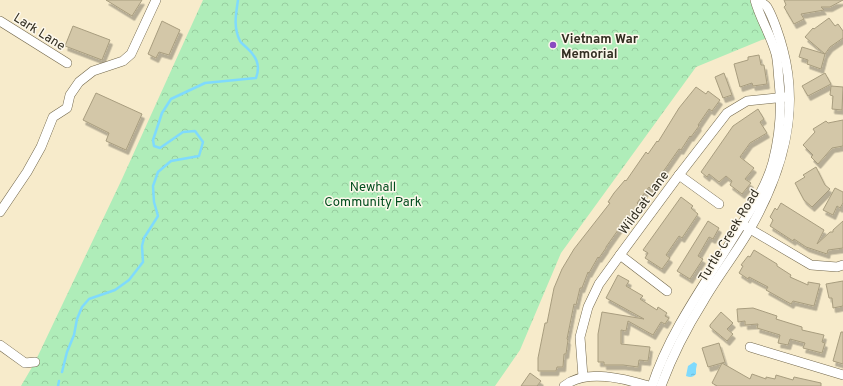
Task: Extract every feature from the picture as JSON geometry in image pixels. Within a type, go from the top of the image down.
[{"type":"street","points":[[0,212],[27,172],[41,147],[53,117],[67,108],[70,95],[79,82],[93,70],[123,62],[131,54],[156,0]]},
{"type":"street","name":"Turtle Creek Road","points":[[661,386],[671,359],[746,226],[746,218],[766,181],[773,163],[785,97],[776,54],[759,14],[756,0]]},
{"type":"street","name":"Lark Lane","points":[[0,21],[67,63]]},
{"type":"street","name":"Wildcat Lane","points":[[583,377],[580,337],[588,307],[600,284],[620,255],[727,113],[748,101],[785,97]]},
{"type":"street","points":[[680,174],[718,204]]},
{"type":"street","points":[[746,226],[811,265],[837,267],[843,265]]},
{"type":"street","name":"Turtle Creek Road","points":[[651,386],[671,338],[746,226]]},
{"type":"street","points":[[620,255],[667,291]]},
{"type":"street","points":[[0,345],[25,363],[35,362]]},
{"type":"street","points":[[750,347],[843,375]]},
{"type":"street","points":[[564,386],[583,377],[614,377],[651,386]]},
{"type":"green space","name":"Newhall Community Park","points":[[203,0],[755,0],[769,37],[696,67],[561,253],[520,350],[495,386],[21,386],[35,362],[122,179]]},
{"type":"water","points":[[694,362],[697,364],[696,374],[692,377],[686,376],[688,366]]},
{"type":"building","points":[[106,0],[142,0],[132,16]]},
{"type":"building","points":[[784,0],[843,0],[830,7],[821,7],[824,10],[801,14],[804,19],[794,24],[784,7],[786,5]]},
{"type":"building","points":[[829,18],[835,26],[838,24],[843,31],[843,38],[830,47],[825,54],[805,37],[813,28],[814,29]]},
{"type":"building","points":[[162,21],[180,30],[169,55],[159,52],[156,58],[148,54]]},
{"type":"building","points":[[73,26],[110,40],[102,60],[65,46]]},
{"type":"building","points":[[802,47],[825,54],[821,69],[807,64],[808,60],[799,57]]},
{"type":"building","points":[[759,55],[761,65],[764,65],[767,84],[753,86],[752,83],[740,87],[734,64],[748,60],[748,57]]},
{"type":"building","points":[[724,73],[732,95],[723,98],[715,77]]},
{"type":"building","points":[[825,73],[831,84],[808,96],[802,86]]},
{"type":"building","points":[[831,86],[843,87],[842,110],[832,109],[833,96],[830,95]]},
{"type":"building","points":[[696,87],[706,94],[708,91],[720,100],[712,111],[709,109],[698,125],[699,126],[681,150],[679,149],[651,189],[649,187],[637,203],[640,206],[631,218],[628,216],[599,258],[598,257],[589,273],[588,272],[582,288],[580,288],[576,305],[574,304],[567,339],[566,354],[564,354],[563,367],[557,367],[556,371],[538,371],[538,358],[545,323],[547,323],[554,288],[562,269],[574,249],[610,203],[608,202],[614,193],[625,180],[626,181],[646,152],[648,154],[657,141],[658,142],[679,108]]},
{"type":"building","points":[[96,93],[142,114],[126,150],[106,141],[109,133],[83,120]]},
{"type":"building","points":[[758,109],[764,119],[760,122],[767,133],[750,143],[740,157],[754,168],[745,179],[751,183],[742,194],[730,185],[732,181],[726,176],[719,182],[709,174],[707,177],[701,172],[733,126]]},
{"type":"building","points":[[843,120],[843,146],[832,148],[818,164],[811,157],[813,155],[803,145],[815,132],[813,129],[826,121],[828,123]]},
{"type":"building","points":[[816,167],[825,185],[830,189],[812,207],[804,200],[795,183],[805,177],[803,175]]},
{"type":"building","points":[[835,188],[843,192],[843,203],[840,208],[837,206],[833,215],[823,210]]},
{"type":"building","points":[[681,197],[693,206],[691,208],[698,214],[682,238],[679,236],[666,255],[670,258],[662,269],[645,258],[648,253],[643,250]]},
{"type":"building","points":[[781,203],[824,230],[817,244],[830,232],[833,232],[833,230],[843,221],[843,248],[828,250],[827,254],[806,247],[794,239],[793,241],[770,226],[773,220],[770,217],[775,208],[777,210]]},
{"type":"building","points":[[708,221],[719,228],[713,239],[709,237],[698,256],[703,259],[690,279],[677,271]]},
{"type":"building","points":[[754,250],[777,264],[777,266],[791,275],[790,277],[808,285],[808,282],[820,284],[814,306],[793,301],[791,304],[766,290],[768,287],[749,277],[748,279],[739,273],[743,266],[741,265],[748,256],[750,257]]},
{"type":"building","points":[[618,275],[629,281],[626,286],[643,296],[640,299],[657,310],[658,307],[667,313],[665,316],[669,318],[665,324],[661,322],[653,335],[628,321],[626,331],[621,330],[621,344],[650,347],[648,361],[639,360],[638,367],[604,365],[604,362],[598,362],[598,334],[602,312],[644,319],[606,298]]},
{"type":"building","points":[[843,281],[843,306],[833,308],[832,298],[829,298],[826,284]]},
{"type":"building","points":[[753,308],[777,316],[776,319],[802,327],[802,330],[824,335],[822,342],[825,343],[822,353],[803,348],[805,343],[790,339],[788,345],[778,343],[780,335],[757,328],[758,324],[745,325],[745,321],[738,322],[737,309]]},
{"type":"building","points":[[721,312],[733,323],[727,329],[733,334],[727,341],[710,327]]},
{"type":"building","points":[[841,332],[843,332],[843,364],[833,361]]},
{"type":"building","points":[[719,343],[725,362],[708,367],[702,348]]},
{"type":"building","points":[[722,363],[750,379],[752,374],[766,379],[766,377],[775,379],[776,375],[793,380],[794,377],[821,383],[821,386],[717,386],[712,383]]},
{"type":"building","points":[[530,373],[541,381],[537,386],[521,386]]},
{"type":"waterway","points":[[62,372],[67,352],[74,335],[77,319],[82,307],[89,299],[115,290],[129,280],[143,262],[142,246],[144,238],[158,216],[154,202],[153,186],[158,172],[171,161],[199,156],[203,142],[195,131],[183,132],[160,148],[154,146],[153,140],[162,113],[171,99],[205,83],[256,78],[258,69],[257,61],[250,50],[240,42],[236,31],[236,10],[238,0]]},
{"type":"waterway","points":[[58,386],[59,381]]},
{"type":"place","name":"Vietnam War Memorial","points":[[553,45]]}]
